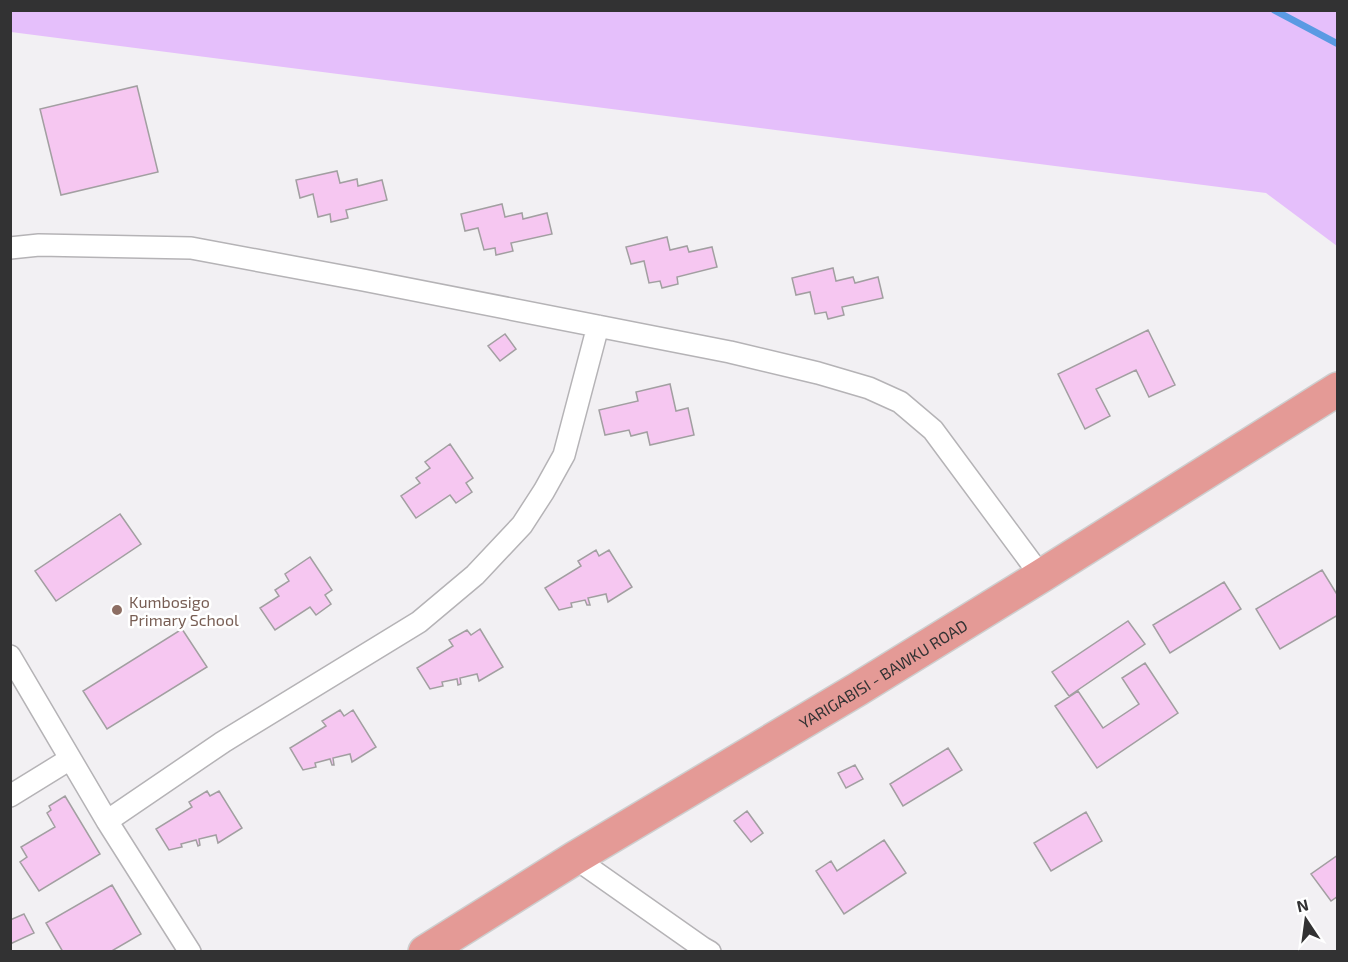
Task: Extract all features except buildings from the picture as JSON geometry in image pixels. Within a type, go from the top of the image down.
[{"type":"highway","name":"YARIGABISI - BAWKU ROAD","points":[[424,951],[574,858],[858,689],[1338,390]]},
{"type":"street","points":[[10,248],[39,245],[191,248],[730,352],[869,388],[900,402],[933,430],[1041,576]]},
{"type":"street","points":[[107,821],[223,742],[419,622],[475,575],[522,525],[564,455],[597,326]]},
{"type":"street","points":[[10,656],[107,821],[190,951]]},
{"type":"street","points":[[10,796],[70,759]]},
{"type":"street","points":[[574,858],[710,951]]},
{"type":"shaded area","points":[[11,10],[1337,11],[1337,246],[1266,193],[11,32]]},
{"type":"waterway","points":[[1274,10],[1338,44]]},
{"type":"place","name":"Kumbosigo Primary School","points":[[117,610]]}]
